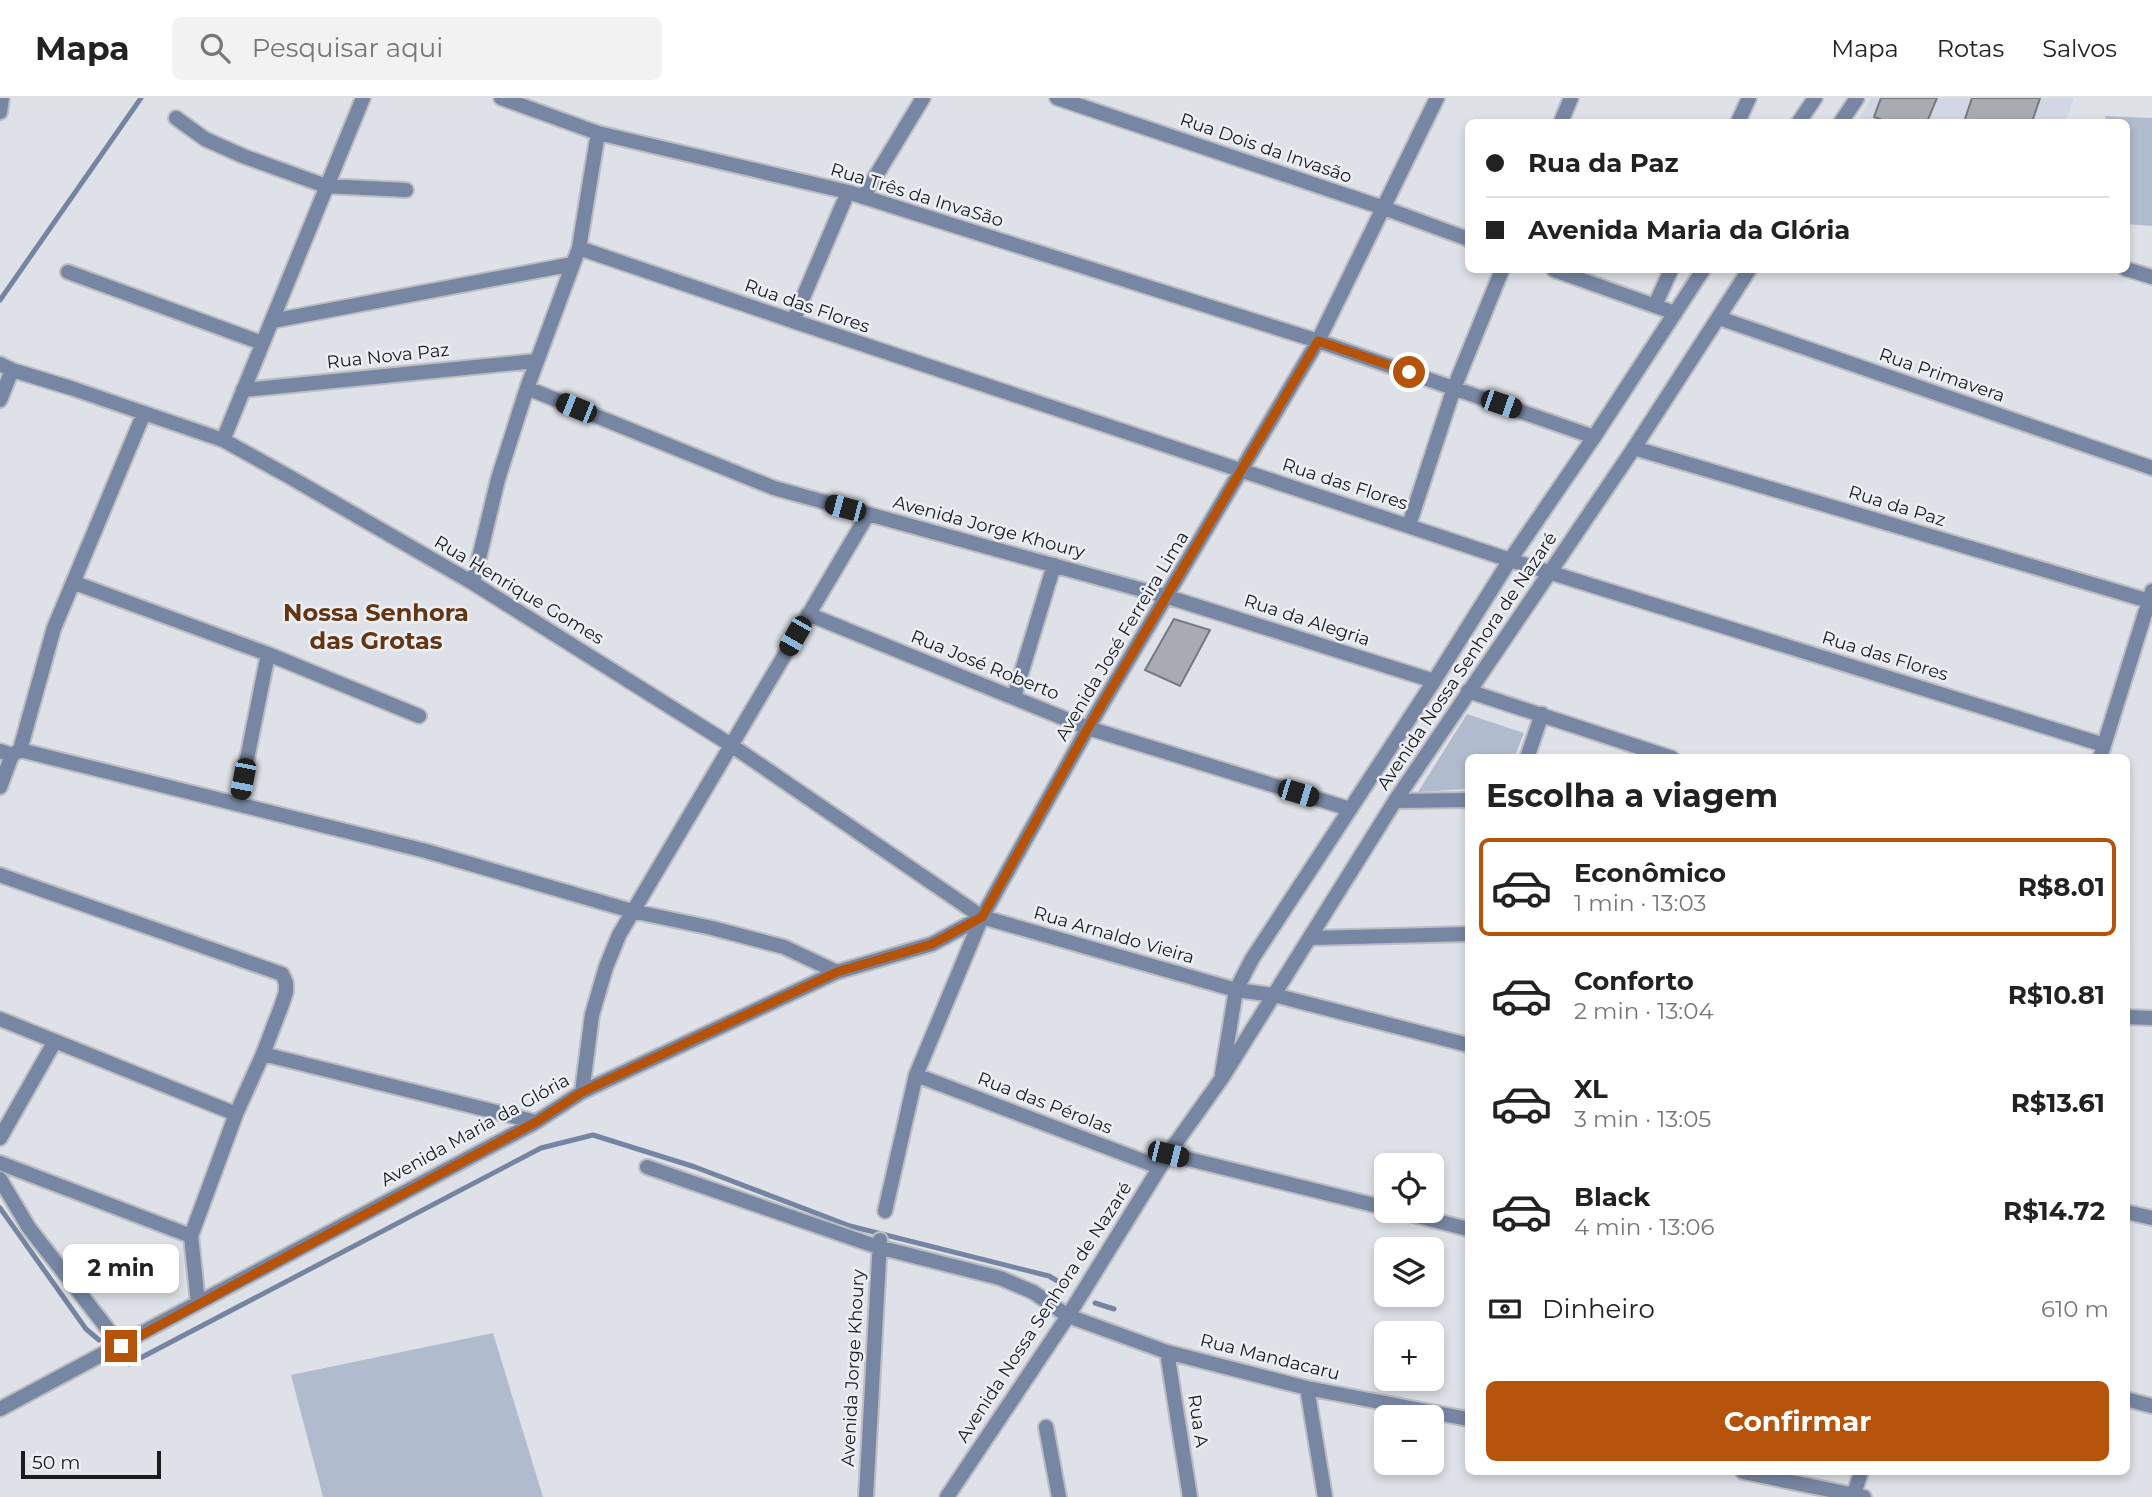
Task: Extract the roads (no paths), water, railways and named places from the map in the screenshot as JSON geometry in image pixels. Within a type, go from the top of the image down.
[{"type":"street","points":[[0,112],[2,98]]},
{"type":"street","points":[[223,440],[363,98]]},
{"type":"street","name":"Rua Três da InvaSão","points":[[502,98],[598,134],[848,192],[1318,341]]},
{"type":"street","points":[[863,197],[923,98]]},
{"type":"street","name":"Rua Dois da Invasão","points":[[1057,98],[1384,208]]},
{"type":"street","name":"Avenida José Ferreira Lima","points":[[885,1211],[916,1075],[982,917],[1088,728],[1318,341],[1437,98]]},
{"type":"street","points":[[1562,119],[1571,98]]},
{"type":"street","points":[[1739,119],[1749,98]]},
{"type":"street","points":[[1801,119],[1815,98]]},
{"type":"street","points":[[1843,119],[1857,98]]},
{"type":"street","points":[[176,118],[205,139],[326,186],[406,190]]},
{"type":"street","points":[[473,583],[498,478],[536,361],[579,248],[598,134]]},
{"type":"street","points":[[793,321],[848,192]]},
{"type":"street","points":[[1384,208],[1465,238]]},
{"type":"street","name":"Rua das Flores","points":[[579,248],[1510,560],[2102,751]]},
{"type":"street","points":[[272,321],[573,264]]},
{"type":"street","points":[[2130,270],[2152,277]]},
{"type":"street","points":[[68,272],[262,344]]},
{"type":"street","points":[[1409,526],[1454,388],[1501,273]]},
{"type":"street","points":[[1563,273],[1675,313]]},
{"type":"street","points":[[1655,305],[1670,273]]},
{"type":"street","name":"Avenida Nossa Senhora de Nazaré","points":[[1222,1078],[1236,990],[1252,959],[1510,560],[1701,273]]},
{"type":"street","name":"Avenida Nossa Senhora de Nazaré","points":[[947,1497],[1068,1316],[1159,1167],[1222,1078],[1395,801],[1634,448],[1747,273]]},
{"type":"street","name":"Rua Primavera","points":[[1719,318],[2152,468]]},
{"type":"street","points":[[1318,341],[1594,437]]},
{"type":"street","name":"Rua Nova Paz","points":[[243,390],[536,361]]},
{"type":"street","points":[[0,400],[6,367]]},
{"type":"street","name":"Rua Henrique Gomes","points":[[6,367],[223,440],[473,583],[731,745],[982,917]]},
{"type":"street","name":"Avenida Jorge Khoury","points":[[527,388],[774,488],[1168,597]]},
{"type":"street","points":[[0,787],[54,628],[144,413]]},
{"type":"street","name":"Rua da Paz","points":[[1634,448],[2150,596]]},
{"type":"street","points":[[582,1092],[592,1015],[606,967],[632,911],[868,514]]},
{"type":"street","points":[[1014,697],[1054,565]]},
{"type":"street","points":[[75,583],[268,654],[419,716]]},
{"type":"street","points":[[2102,751],[2150,596]]},
{"type":"street","name":"Rua da Alegria","points":[[1168,597],[1434,681]]},
{"type":"street","name":"Rua José Roberto","points":[[808,614],[1088,728],[1350,809]]},
{"type":"street","points":[[238,804],[268,654]]},
{"type":"street","points":[[1468,691],[1660,754]]},
{"type":"street","points":[[1528,754],[1542,714]]},
{"type":"street","points":[[11,752],[426,851],[632,911],[784,947],[837,972]]},
{"type":"street","points":[[1395,801],[1465,800]]},
{"type":"street","points":[[0,875],[282,974],[286,992],[264,1055],[236,1114],[191,1236],[198,1303]]},
{"type":"street","name":"Avenida Maria da Glória","points":[[0,1409],[536,1122],[582,1092],[837,972],[932,944],[982,917]]},
{"type":"street","name":"Rua Arnaldo Vieira","points":[[982,917],[1236,990],[1274,995],[1465,1044]]},
{"type":"street","points":[[1311,939],[1465,934]]},
{"type":"street","points":[[2130,1017],[2152,1018]]},
{"type":"street","points":[[0,1019],[236,1114]]},
{"type":"street","points":[[0,1138],[55,1041]]},
{"type":"street","points":[[264,1055],[536,1122]]},
{"type":"street","name":"Rua das Pérolas","points":[[916,1075],[1159,1167]]},
{"type":"street","points":[[1168,1154],[1374,1205]]},
{"type":"street","points":[[0,1163],[191,1236]]},
{"type":"street","name":"Rua Mandacaru","points":[[647,1167],[879,1244],[1000,1278],[1033,1292],[1068,1316],[1167,1352],[1307,1388],[1465,1418]]},
{"type":"street","points":[[0,1179],[36,1237],[121,1346]]},
{"type":"street","points":[[2130,1213],[2152,1218]]},
{"type":"street","points":[[1444,1222],[1465,1227]]},
{"type":"street","name":"Avenida Jorge Khoury","points":[[866,1497],[879,1244]]},
{"type":"street","name":"Rua A","points":[[1167,1352],[1190,1497]]},
{"type":"street","points":[[1307,1388],[1325,1497]]},
{"type":"street","points":[[2130,1400],[2152,1406]]},
{"type":"street","points":[[1046,1427],[1059,1497]]},
{"type":"street","points":[[1757,1475],[1857,1496],[1860,1475]]},
{"type":"waterway","points":[[0,300],[141,98]]},
{"type":"waterway","points":[[125,1360],[129,1364],[541,1148],[593,1135],[695,1167],[850,1226],[1049,1276],[1066,1286]]},
{"type":"waterway","points":[[0,1208],[86,1329],[99,1340]]},
{"type":"waterway","points":[[1095,1303],[1114,1309]]},
{"type":"district","name":"Nossa Senhora das Grotas","points":[[376,626]]}]
